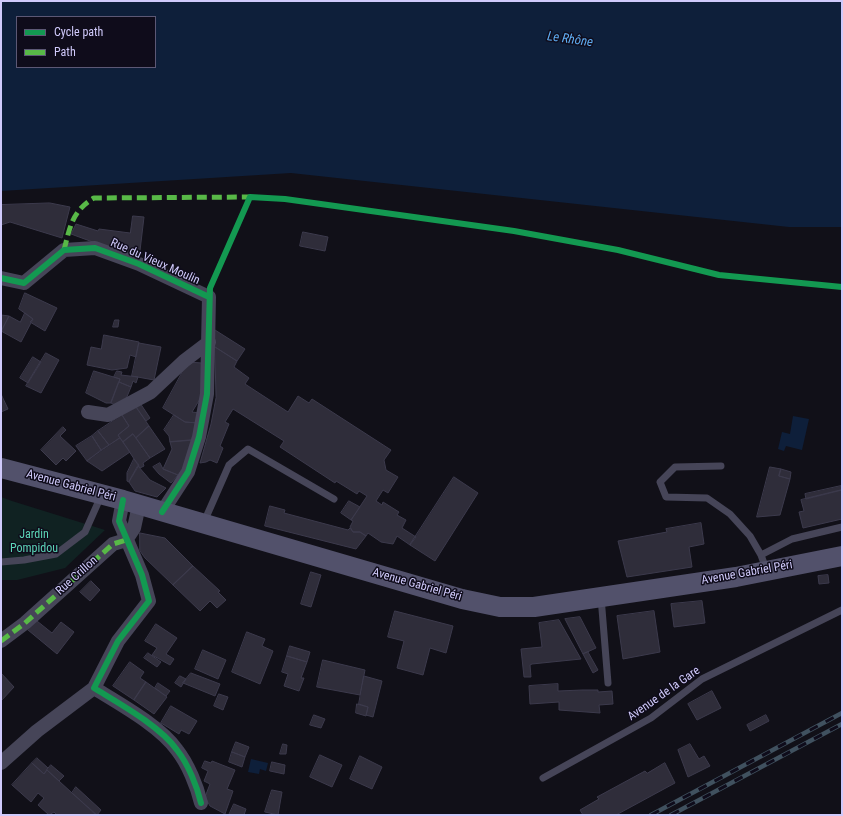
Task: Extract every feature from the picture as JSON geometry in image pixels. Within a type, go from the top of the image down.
[{"type":"main road","name":"Avenue Gabriel Péri","points":[[1,468],[131,502],[462,599],[500,607],[534,607],[601,597],[764,563],[842,556]]},
{"type":"street","name":"Rue du Vieux Moulin","points":[[1,278],[24,283],[64,250],[95,248],[139,264],[209,297],[207,394],[199,437],[188,472],[162,512]]},
{"type":"street","points":[[88,412],[108,415],[151,392],[184,361],[209,342]]},
{"type":"street","points":[[1,763],[37,731],[94,688],[118,641],[149,601],[142,575],[118,521],[131,502]]},
{"type":"street","name":"Rue Crillon","points":[[1,641],[24,623],[113,544],[126,540]]},
{"type":"street","points":[[94,688],[143,720],[178,750],[190,774],[201,803]]},
{"type":"lane","points":[[203,524],[229,465],[248,449],[334,499]]},
{"type":"lane","points":[[721,466],[675,467],[660,482],[666,497],[707,498],[730,514],[746,530],[764,563],[792,539],[842,527]]},
{"type":"lane","points":[[1,562],[24,560],[56,554],[85,532],[102,494]]},
{"type":"lane","points":[[601,597],[608,683]]},
{"type":"lane","name":"Avenue de la Gare","points":[[543,778],[651,718],[702,679],[842,610]]},
{"type":"green space","name":"Jardin Pompidou","points":[[1,497],[105,530],[65,568],[17,580],[1,580]]},
{"type":"water","name":"Le Rhône","points":[[1,1],[842,1],[842,227],[789,227],[291,173],[1,191]]},
{"type":"water","points":[[793,416],[809,419],[802,450],[786,446],[784,451],[778,449],[782,432],[790,434]]},
{"type":"water","points":[[251,759],[268,763],[266,771],[260,769],[259,774],[248,772]]},
{"type":"building","points":[[50,203],[70,207],[62,238],[10,222],[1,225],[1,205]]},
{"type":"building","points":[[133,216],[144,217],[139,259],[71,234],[76,224],[98,231],[99,229],[130,233]]},
{"type":"building","points":[[303,232],[328,237],[325,251],[300,246]]},
{"type":"building","points":[[25,293],[57,308],[45,331],[30,322],[33,319],[19,309]]},
{"type":"building","points":[[25,313],[33,319],[21,342],[1,331],[9,316],[20,322]]},
{"type":"building","points":[[1,315],[9,316],[1,332]]},
{"type":"building","points":[[115,320],[119,320],[118,327],[113,327]]},
{"type":"building","points":[[215,330],[245,349],[237,361],[215,347]]},
{"type":"building","points":[[104,335],[139,342],[136,357],[130,355],[127,368],[112,370],[87,365],[91,347],[101,349]]},
{"type":"building","points":[[139,343],[161,347],[154,380],[132,376]]},
{"type":"building","points":[[215,347],[237,361],[234,367],[249,378],[245,384],[288,412],[298,396],[309,403],[312,399],[391,450],[384,460],[386,470],[398,477],[388,493],[383,490],[376,501],[382,505],[383,502],[399,512],[397,515],[406,520],[402,528],[416,537],[410,545],[397,536],[393,544],[381,542],[368,533],[366,536],[360,532],[353,532],[350,527],[353,521],[351,520],[367,496],[359,491],[357,494],[336,481],[335,483],[280,447],[284,441],[233,409],[225,422],[229,424],[220,446],[223,448],[217,463],[210,460],[200,463],[211,424],[216,398]]},
{"type":"building","points":[[46,353],[59,360],[41,393],[26,386]]},
{"type":"building","points":[[33,357],[41,362],[28,383],[20,378]]},
{"type":"building","points":[[188,362],[202,363],[203,394],[192,412],[200,413],[198,423],[185,422],[163,408]]},
{"type":"building","points":[[94,371],[120,379],[111,403],[106,403],[86,393]]},
{"type":"building","points":[[117,371],[122,372],[121,375],[138,377],[136,383],[133,381],[131,387],[119,382],[120,379],[114,377]]},
{"type":"building","points":[[119,382],[131,387],[126,399],[115,405],[111,403]]},
{"type":"building","points":[[1,394],[8,409],[1,412]]},
{"type":"building","points":[[140,403],[150,418],[146,421],[135,406]]},
{"type":"building","points":[[135,405],[149,426],[136,438],[133,434],[123,442],[118,435],[129,426],[122,415]]},
{"type":"building","points":[[122,415],[129,426],[118,435],[120,438],[109,445],[98,431]]},
{"type":"building","points":[[174,415],[185,422],[198,423],[194,440],[170,442],[169,436],[164,430]]},
{"type":"building","points":[[149,426],[165,449],[150,458],[136,438]]},
{"type":"building","points":[[63,427],[66,430],[60,436],[76,451],[66,461],[63,458],[56,465],[41,450]]},
{"type":"building","points":[[98,431],[109,445],[101,450],[92,436]]},
{"type":"building","points":[[133,434],[150,458],[143,463],[144,466],[140,468],[123,442]]},
{"type":"building","points":[[92,436],[101,450],[87,461],[76,446]]},
{"type":"building","points":[[120,438],[130,452],[102,471],[87,461]]},
{"type":"building","points":[[194,440],[189,459],[178,475],[163,469],[172,449],[170,442]]},
{"type":"building","points":[[134,459],[139,465],[129,482],[127,481],[127,473]]},
{"type":"building","points":[[160,463],[163,469],[178,475],[171,483],[159,474],[153,467]]},
{"type":"building","points":[[138,466],[150,480],[166,488],[157,497],[135,491],[129,482]]},
{"type":"building","points":[[770,467],[781,469],[779,476],[790,479],[780,515],[757,517]]},
{"type":"building","points":[[781,469],[791,472],[790,479],[779,476]]},
{"type":"building","points":[[454,477],[478,493],[435,561],[410,545]]},
{"type":"building","points":[[841,486],[842,490],[806,499],[805,494]]},
{"type":"building","points":[[842,490],[842,519],[803,528],[799,512],[804,511],[801,500]]},
{"type":"building","points":[[349,501],[360,507],[351,520],[341,513]]},
{"type":"building","points":[[270,506],[285,510],[284,513],[348,530],[350,528],[353,532],[360,532],[366,536],[356,549],[265,526]]},
{"type":"building","points":[[701,523],[704,544],[689,547],[692,567],[627,577],[618,541],[667,532],[666,529]]},
{"type":"building","points":[[140,533],[165,538],[193,566],[173,585],[145,558],[140,551]]},
{"type":"building","points":[[193,566],[220,591],[218,592],[226,600],[217,608],[210,601],[200,611],[173,585]]},
{"type":"building","points":[[311,572],[321,575],[311,607],[301,604]]},
{"type":"building","points":[[828,575],[829,583],[819,584],[818,576]]},
{"type":"building","points":[[91,581],[100,590],[90,601],[80,592]]},
{"type":"building","points":[[702,601],[705,623],[674,627],[671,604]]},
{"type":"building","points":[[395,611],[453,626],[446,653],[430,648],[423,675],[397,668],[404,641],[388,637]]},
{"type":"building","points":[[654,611],[660,652],[623,659],[617,616]]},
{"type":"building","points":[[580,617],[596,648],[583,654],[565,619]]},
{"type":"building","points":[[559,620],[581,659],[532,664],[530,665],[531,677],[524,677],[521,649],[542,647],[539,623]]},
{"type":"building","points":[[37,621],[52,633],[61,622],[74,632],[57,654],[28,630]]},
{"type":"building","points":[[156,624],[177,638],[166,654],[174,659],[170,665],[152,655],[157,648],[145,641]]},
{"type":"building","points":[[247,632],[265,639],[262,646],[273,651],[260,684],[232,672]]},
{"type":"building","points":[[290,646],[310,652],[307,662],[287,656]]},
{"type":"building","points":[[203,650],[226,660],[218,679],[195,669]]},
{"type":"building","points":[[588,652],[598,670],[593,673],[583,654]]},
{"type":"building","points":[[148,653],[161,662],[157,667],[144,658]]},
{"type":"building","points":[[287,656],[307,662],[301,678],[304,678],[299,691],[284,686],[288,674],[282,672]]},
{"type":"building","points":[[323,660],[365,670],[360,695],[317,687]]},
{"type":"building","points":[[130,662],[144,672],[140,678],[146,682],[134,700],[113,686]]},
{"type":"building","points":[[1,673],[14,687],[1,701]]},
{"type":"building","points":[[191,673],[220,684],[215,696],[183,683]]},
{"type":"building","points":[[180,676],[186,679],[181,687],[175,683]]},
{"type":"building","points":[[364,676],[382,681],[373,717],[366,715],[368,707],[359,704]]},
{"type":"building","points":[[146,682],[167,697],[154,714],[134,700]]},
{"type":"building","points":[[158,683],[170,691],[166,696],[155,688]]},
{"type":"building","points":[[558,684],[558,691],[612,691],[613,704],[599,705],[600,713],[559,710],[559,702],[530,704],[529,686]]},
{"type":"building","points":[[712,691],[721,708],[697,720],[688,704]]},
{"type":"building","points":[[219,694],[228,697],[223,710],[214,706]]},
{"type":"building","points":[[357,704],[368,707],[366,716],[356,713]]},
{"type":"building","points":[[171,706],[197,721],[189,734],[181,730],[179,734],[161,723]]},
{"type":"building","points":[[314,715],[325,719],[321,728],[310,725]]},
{"type":"building","points":[[766,715],[769,721],[750,731],[747,725]]},
{"type":"building","points":[[236,742],[249,747],[245,757],[232,752]]},
{"type":"building","points":[[283,744],[287,745],[286,754],[280,754]]},
{"type":"building","points":[[690,744],[699,759],[704,756],[710,766],[688,777],[678,750]]},
{"type":"building","points":[[232,752],[245,757],[242,767],[229,762]]},
{"type":"building","points":[[320,755],[342,765],[332,787],[310,777]]},
{"type":"building","points":[[360,756],[382,767],[372,789],[350,779]]},
{"type":"building","points":[[37,758],[48,768],[44,774],[32,763]]},
{"type":"building","points":[[205,761],[211,763],[212,761],[235,770],[227,789],[233,791],[225,814],[210,806],[205,797],[210,784],[204,781],[208,771],[202,768]]},
{"type":"building","points":[[272,762],[285,765],[284,774],[270,771]]},
{"type":"building","points":[[32,763],[44,774],[47,770],[96,815],[57,815],[54,812],[49,815],[38,805],[44,798],[38,793],[31,802],[12,785]]},
{"type":"building","points":[[665,763],[675,783],[616,815],[583,815],[580,810],[599,799],[597,797],[645,771],[647,773]]},
{"type":"building","points":[[51,765],[64,776],[59,781],[47,770]]},
{"type":"building","points":[[76,787],[101,810],[97,815],[72,793]]},
{"type":"building","points":[[272,790],[282,792],[278,815],[265,812]]},
{"type":"building","points":[[234,804],[246,809],[244,815],[229,815]]},
{"type":"railway","points":[[651,815],[842,713]]},
{"type":"railway","points":[[671,815],[842,724]]},
{"type":"marked path","points":[[64,250],[70,227],[76,214],[94,198],[250,197]]},
{"type":"marked path","points":[[1,641],[25,623],[113,544],[126,540]]},
{"type":"cycle path","points":[[162,512],[188,472],[199,437],[207,394],[210,288],[250,197],[285,199],[514,231],[618,250],[719,275],[842,287]]},
{"type":"cycle path","points":[[1,278],[24,283],[64,250],[95,248],[139,264],[209,297]]},
{"type":"cycle path","points":[[123,500],[119,521],[142,575],[149,601],[118,641],[94,688],[139,716],[161,732],[170,741],[188,768],[195,782],[201,803]]}]
